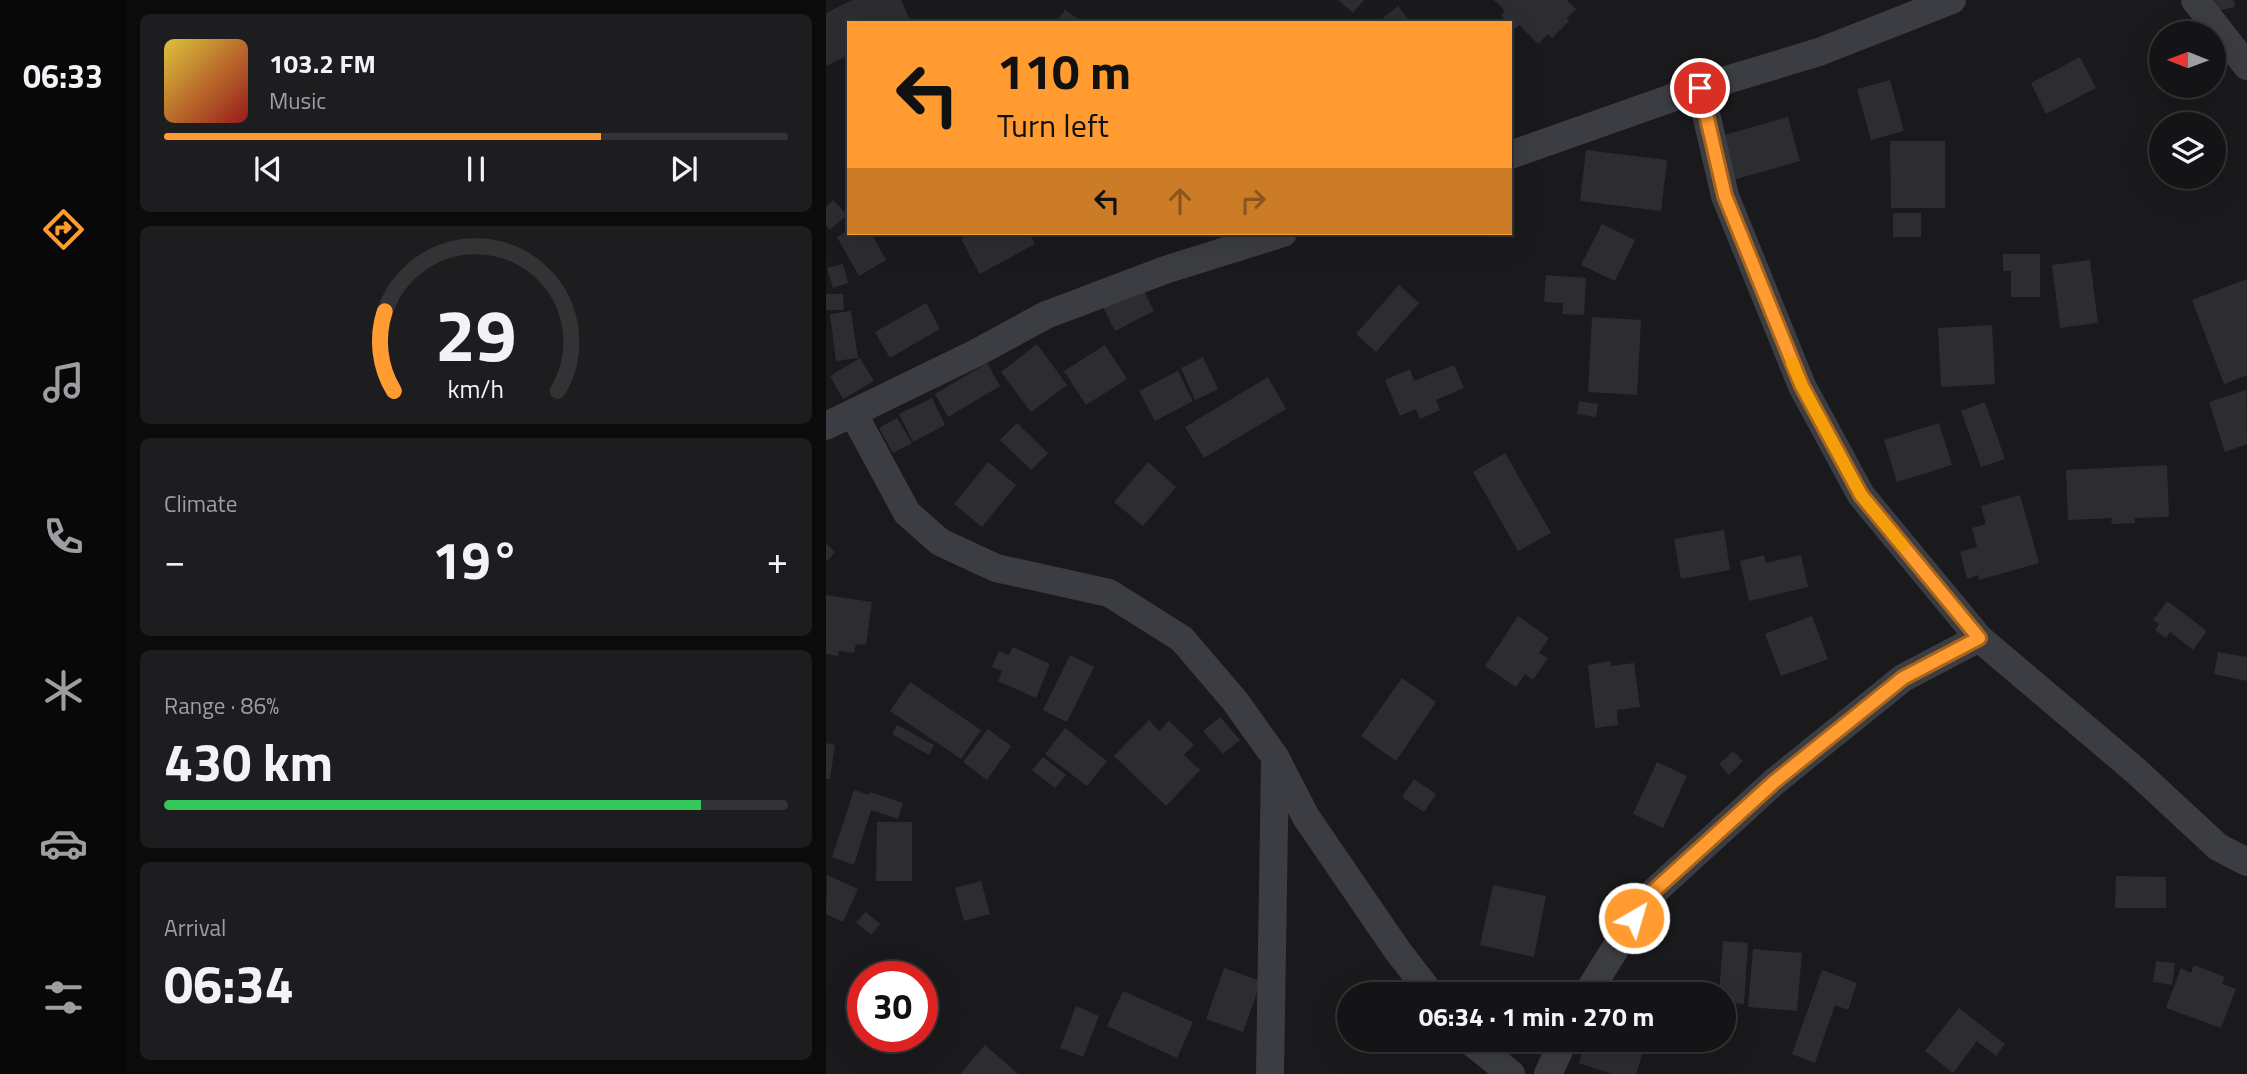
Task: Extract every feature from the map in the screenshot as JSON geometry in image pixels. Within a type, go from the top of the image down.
[{"type":"street","points":[[1512,154],[1700,88],[1819,52],[1952,0]]},
{"type":"street","points":[[2195,0],[2247,66]]},
{"type":"street","points":[[1700,88],[1725,196],[1802,386],[1861,495],[1979,638],[2136,771],[2218,847],[2247,862]]},
{"type":"street","points":[[826,426],[964,359],[1046,315],[1165,270],[1277,235]]},
{"type":"street","points":[[853,413],[907,513],[940,542],[996,568],[1109,593],[1182,639],[1235,701],[1275,757],[1306,817],[1422,982]]},
{"type":"street","points":[[1594,982],[1646,898],[1774,782],[1903,678],[1979,638]]},
{"type":"street","points":[[1270,1074],[1275,757]]},
{"type":"street","points":[[1484,1052],[1511,1074]]},
{"type":"street","points":[[1548,1074],[1558,1052]]},
{"type":"building","points":[[853,0],[901,0],[910,21],[847,21],[847,56],[826,66],[826,13]]},
{"type":"building","points":[[1338,0],[1364,0],[1353,13]]},
{"type":"building","points":[[1494,0],[1567,0],[1576,9],[1567,18],[1569,21],[1552,38],[1548,34],[1538,44],[1519,25],[1515,29],[1512,21],[1507,21],[1501,15],[1505,11]]},
{"type":"building","points":[[2209,0],[2234,0],[2235,7],[2212,12]]},
{"type":"building","points":[[1398,6],[1409,21],[1379,21]]},
{"type":"building","points":[[1065,10],[1078,19],[1076,21],[1057,21]]},
{"type":"building","points":[[2080,57],[2096,88],[2046,114],[2031,83]]},
{"type":"building","points":[[1890,80],[1904,131],[1871,140],[1857,89]]},
{"type":"building","points":[[1788,117],[1800,161],[1733,180],[1721,136]]},
{"type":"building","points":[[1890,141],[1945,141],[1945,208],[1891,208]]},
{"type":"building","points":[[1586,150],[1667,160],[1661,211],[1580,201]]},
{"type":"building","points":[[833,200],[847,215],[830,230],[826,226],[826,207]]},
{"type":"building","points":[[1893,213],[1921,213],[1921,237],[1893,237]]},
{"type":"building","points":[[1602,224],[1635,240],[1615,281],[1581,265]]},
{"type":"building","points":[[847,231],[847,235],[872,235],[886,260],[859,276],[837,237]]},
{"type":"building","points":[[970,235],[1030,235],[1035,244],[980,274],[961,239]]},
{"type":"building","points":[[2003,254],[2040,254],[2040,297],[2011,297],[2011,271],[2003,271]]},
{"type":"building","points":[[2090,260],[2098,323],[2060,328],[2052,265]]},
{"type":"building","points":[[843,264],[848,283],[833,288],[827,268]]},
{"type":"building","points":[[1546,275],[1586,278],[1584,315],[1562,314],[1563,303],[1544,302]]},
{"type":"building","points":[[2247,279],[2247,375],[2224,384],[2192,300]]},
{"type":"building","points":[[1399,285],[1419,303],[1376,352],[1356,334]]},
{"type":"building","points":[[1142,287],[1154,311],[1115,331],[1103,307]]},
{"type":"building","points":[[826,294],[843,294],[844,310],[826,310]]},
{"type":"building","points":[[926,303],[940,329],[890,358],[875,332]]},
{"type":"building","points":[[851,311],[858,358],[836,361],[830,314]]},
{"type":"building","points":[[1592,317],[1641,320],[1637,395],[1588,392]]},
{"type":"building","points":[[1992,325],[1995,384],[1941,387],[1938,328]]},
{"type":"building","points":[[1037,344],[1067,385],[1031,412],[1001,372]]},
{"type":"building","points":[[1105,345],[1127,379],[1086,405],[1064,371]]},
{"type":"building","points":[[1203,357],[1218,389],[1195,400],[1181,368]]},
{"type":"building","points":[[860,358],[874,381],[843,399],[830,376]]},
{"type":"building","points":[[987,363],[1000,386],[948,417],[935,394]]},
{"type":"building","points":[[1454,365],[1464,388],[1436,400],[1440,410],[1420,419],[1416,409],[1400,416],[1385,380],[1410,369],[1414,381]]},
{"type":"building","points":[[1178,371],[1193,401],[1155,421],[1139,391]]},
{"type":"building","points":[[1268,377],[1286,409],[1204,458],[1185,427]]},
{"type":"building","points":[[2246,390],[2247,444],[2225,452],[2209,402]]},
{"type":"building","points":[[932,398],[945,425],[913,442],[899,414]]},
{"type":"building","points":[[1579,401],[1598,404],[1596,417],[1577,414]]},
{"type":"building","points":[[1985,402],[2005,459],[1981,467],[1961,411]]},
{"type":"building","points":[[897,418],[912,443],[893,453],[879,428]]},
{"type":"building","points":[[1017,423],[1048,453],[1031,470],[1000,440]]},
{"type":"building","points":[[1939,423],[1952,465],[1897,482],[1884,440]]},
{"type":"building","points":[[1505,453],[1551,533],[1518,551],[1473,472]]},
{"type":"building","points":[[988,462],[1016,485],[982,527],[954,504]]},
{"type":"building","points":[[1148,462],[1176,487],[1143,526],[1114,502]]},
{"type":"building","points":[[2167,465],[2169,517],[2135,518],[2135,523],[2111,524],[2112,518],[2068,520],[2066,470]]},
{"type":"building","points":[[2020,495],[2039,563],[1979,580],[1978,575],[1967,579],[1960,552],[1977,547],[1972,528],[1986,524],[1981,506]]},
{"type":"building","points":[[1724,530],[1730,570],[1681,579],[1674,539]]},
{"type":"building","points":[[826,543],[835,552],[826,562]]},
{"type":"building","points":[[1764,555],[1766,563],[1801,555],[1808,587],[1749,601],[1740,561]]},
{"type":"building","points":[[826,595],[872,602],[866,645],[856,644],[854,653],[838,651],[838,656],[826,654]]},
{"type":"building","points":[[2167,601],[2207,631],[2193,650],[2170,632],[2166,638],[2155,630],[2159,624],[2153,620]]},
{"type":"building","points":[[1518,616],[1549,638],[1539,653],[1548,658],[1533,680],[1525,674],[1516,687],[1485,666]]},
{"type":"building","points":[[1812,616],[1828,659],[1781,676],[1765,634]]},
{"type":"building","points":[[1013,647],[1050,664],[1036,698],[998,681],[1002,671],[992,667],[999,651],[1009,655]]},
{"type":"building","points":[[2218,652],[2247,657],[2247,681],[2214,674]]},
{"type":"building","points":[[1070,655],[1094,667],[1067,722],[1043,710]]},
{"type":"building","points":[[1611,661],[1611,666],[1634,663],[1640,707],[1617,710],[1618,725],[1595,728],[1588,665]]},
{"type":"building","points":[[1402,678],[1436,702],[1396,761],[1361,736]]},
{"type":"building","points":[[910,682],[981,730],[961,759],[890,711]]},
{"type":"building","points":[[1220,717],[1240,740],[1223,754],[1203,731]]},
{"type":"building","points":[[1149,720],[1159,731],[1169,721],[1194,745],[1184,755],[1200,770],[1166,806],[1114,756]]},
{"type":"building","points":[[897,725],[934,745],[929,755],[892,734]]},
{"type":"building","points":[[1065,728],[1107,761],[1087,786],[1045,754]]},
{"type":"building","points":[[988,729],[1011,746],[987,780],[963,762]]},
{"type":"building","points":[[826,743],[835,745],[830,779],[826,779]]},
{"type":"building","points":[[1733,751],[1743,761],[1729,775],[1719,764]]},
{"type":"building","points":[[1043,757],[1066,775],[1055,788],[1032,770]]},
{"type":"building","points":[[1657,762],[1687,776],[1663,828],[1633,814]]},
{"type":"building","points":[[1414,779],[1436,794],[1424,812],[1402,797]]},
{"type":"building","points":[[854,790],[869,795],[870,792],[903,803],[898,819],[871,810],[854,865],[832,857]]},
{"type":"building","points":[[877,822],[912,822],[912,881],[876,881]]},
{"type":"building","points":[[827,875],[858,889],[843,922],[826,914]]},
{"type":"building","points":[[2116,876],[2166,877],[2166,908],[2115,908]]},
{"type":"building","points":[[981,881],[990,914],[964,921],[955,888]]},
{"type":"building","points":[[1493,885],[1546,896],[1534,957],[1480,945]]},
{"type":"building","points":[[866,912],[880,924],[871,935],[856,922]]},
{"type":"building","points":[[1723,941],[1748,943],[1744,1004],[1736,1003],[1736,982],[1720,982]]},
{"type":"building","points":[[1753,949],[1802,953],[1797,1011],[1748,1007]]},
{"type":"building","points":[[2156,961],[2175,963],[2172,985],[2153,982]]},
{"type":"building","points":[[2194,965],[2225,977],[2222,984],[2236,989],[2221,1028],[2166,1008],[2181,968],[2191,973]]},
{"type":"building","points":[[1224,968],[1261,981],[1243,1032],[1206,1019]]},
{"type":"building","points":[[1822,970],[1857,983],[1848,1010],[1835,1005],[1815,1063],[1792,1054]]},
{"type":"building","points":[[1123,991],[1193,1022],[1177,1058],[1107,1026]]},
{"type":"building","points":[[1076,1006],[1099,1016],[1083,1057],[1060,1048]]},
{"type":"building","points":[[1959,1008],[2005,1044],[1996,1056],[1977,1041],[1953,1073],[1925,1051]]},
{"type":"building","points":[[985,1045],[1018,1074],[960,1074]]},
{"type":"building","points":[[1582,1052],[1643,1052],[1636,1074],[1612,1074],[1579,1063]]},
{"type":"slow traffic","points":[[1792,363],[1861,495],[1903,546]]},
{"type":"route","points":[[1634,918],[1646,898],[1774,782],[1903,678],[1979,638],[1861,495],[1802,386],[1725,196],[1700,88]]}]
